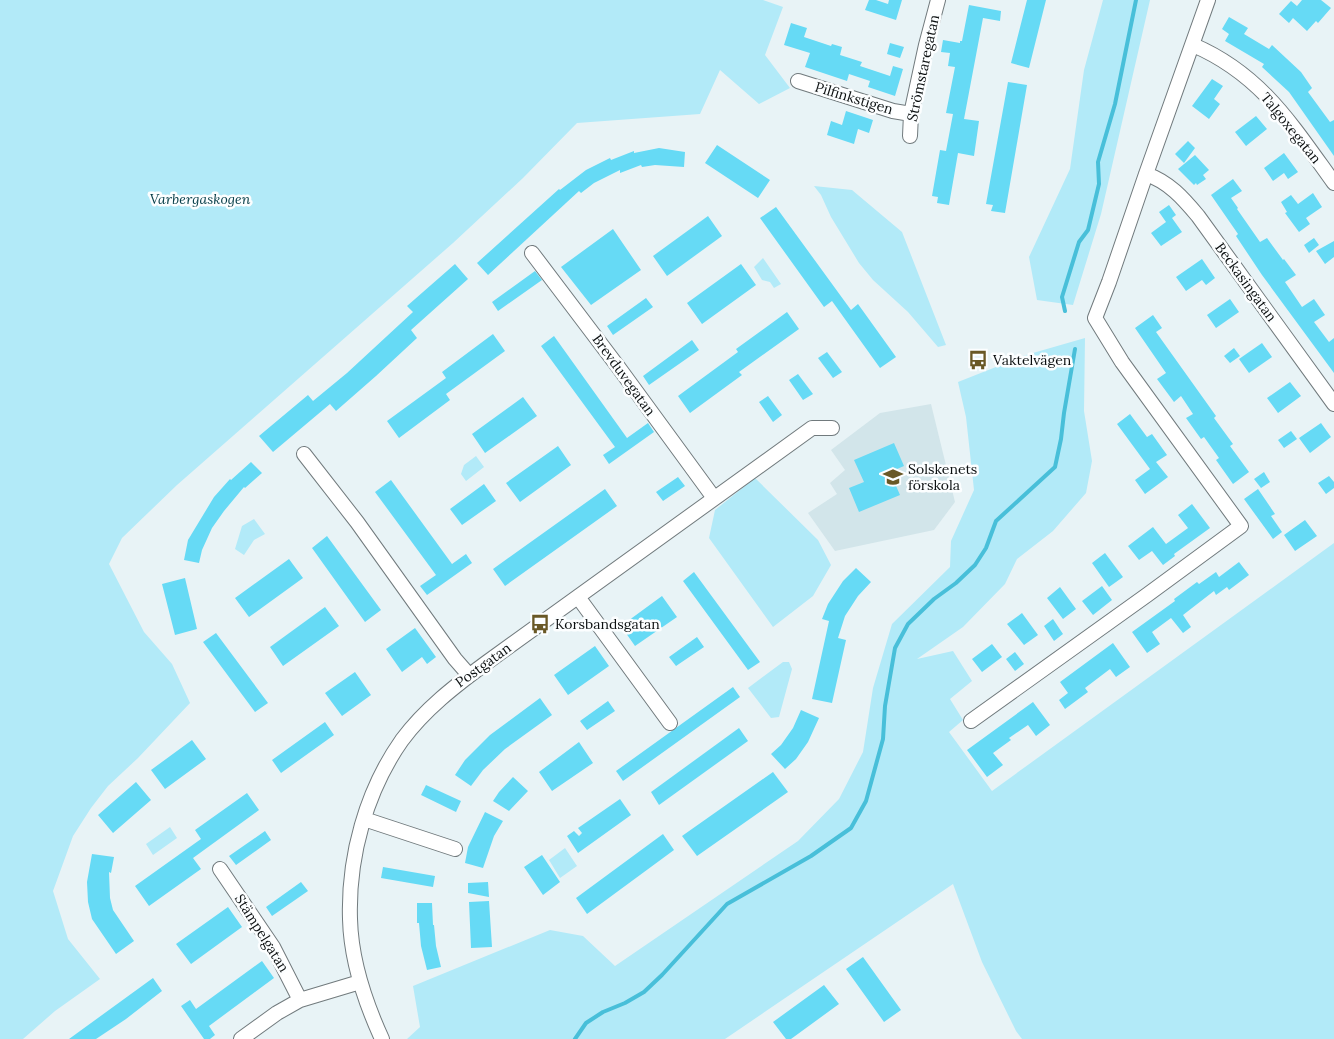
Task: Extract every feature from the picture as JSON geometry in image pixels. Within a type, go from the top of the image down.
[{"type":"street","name":"Strömstaregatan","points":[[910,136],[911,114],[938,0]]},
{"type":"street","points":[[971,721],[1241,526],[1122,362],[1095,318],[1110,282],[1208,0]]},
{"type":"street","name":"Talgoxegatan","points":[[1193,44],[1236,68],[1275,102],[1334,183]]},
{"type":"street","name":"Pilfinkstigen","points":[[798,81],[893,111],[911,114]]},
{"type":"street","name":"Beckasingatan","points":[[1146,174],[1174,190],[1192,209],[1334,404]]},
{"type":"street","name":"Brevduvegatan","points":[[532,253],[620,368],[714,498]]},
{"type":"street","name":"Postgatan","points":[[382,1039],[360,982],[350,919],[354,860],[364,820],[372,796],[402,740],[450,690],[714,498],[812,428],[832,428]]},
{"type":"street","points":[[304,454],[358,522],[469,676]]},
{"type":"street","points":[[578,597],[670,723]]},
{"type":"street","points":[[364,820],[380,823],[455,848]]},
{"type":"street","name":"Stämpelgatan","points":[[220,869],[273,947],[300,1000]]},
{"type":"street","points":[[241,1039],[277,1013],[300,1000],[360,982]]},
{"type":"shaded area","name":"Solskenets förskola","points":[[931,404],[955,502],[934,530],[835,551],[808,513],[837,494],[830,483],[845,470],[831,450],[880,413]]},
{"type":"green space","name":"Varbergaskogen","points":[[0,0],[763,0],[783,7],[765,55],[790,88],[759,104],[720,70],[700,114],[577,123],[523,178],[453,243],[177,485],[122,538],[109,564],[144,632],[172,664],[190,703],[138,758],[108,786],[73,836],[53,891],[68,939],[100,979],[55,1011],[23,1039],[0,1039]]},
{"type":"green space","points":[[1103,0],[1150,0],[1101,214],[1073,305],[1037,300],[1029,257],[1070,169],[1084,70]]},
{"type":"green space","points":[[814,186],[852,190],[902,232],[946,345],[938,347],[908,312],[873,280],[859,263],[831,217],[821,195]]},
{"type":"green space","points":[[763,258],[781,284],[774,288],[770,282],[762,280],[754,267]]},
{"type":"green space","points":[[1085,338],[1084,411],[1092,461],[1086,493],[1053,531],[1017,559],[1005,584],[963,627],[917,659],[953,651],[972,681],[950,699],[963,720],[949,732],[992,791],[1334,543],[1334,1039],[1022,1039],[1016,1031],[982,962],[953,884],[725,1039],[407,1039],[420,1027],[413,986],[550,930],[583,936],[615,966],[798,841],[839,799],[863,752],[873,688],[892,624],[950,567],[951,541],[974,490],[966,417],[958,382],[1026,355]]},
{"type":"green space","points":[[476,456],[484,467],[466,481],[461,474],[464,465]]},
{"type":"green space","points":[[755,478],[818,540],[831,565],[813,596],[773,627],[709,538],[715,510]]},
{"type":"green space","points":[[254,519],[265,534],[254,540],[244,555],[235,549],[242,526]]},
{"type":"green space","points":[[783,662],[789,662],[792,669],[779,717],[771,718],[748,688]]},
{"type":"green space","points":[[170,827],[177,838],[153,855],[146,844]]},
{"type":"green space","points":[[565,848],[577,866],[560,878],[549,860]]},
{"type":"building","points":[[869,0],[888,4],[889,0],[902,0],[896,20],[865,10]]},
{"type":"building","points":[[1027,0],[1046,0],[1029,68],[1011,63]]},
{"type":"building","points":[[1302,0],[1321,0],[1331,8],[1318,23],[1316,21],[1307,31],[1293,18],[1289,23],[1279,14],[1291,1],[1297,6]]},
{"type":"building","points":[[969,5],[1001,11],[1000,21],[983,18],[964,119],[979,121],[974,156],[958,153],[949,205],[937,203],[938,197],[932,196],[940,150],[946,151],[953,114],[946,113],[955,67],[948,66],[950,53],[941,52],[943,40],[960,43],[962,41]]},
{"type":"building","points":[[1229,17],[1248,28],[1244,34],[1269,49],[1272,45],[1301,72],[1312,88],[1308,92],[1330,122],[1334,120],[1334,156],[1289,92],[1262,67],[1264,64],[1225,41],[1229,34],[1222,29]]},
{"type":"building","points":[[791,23],[807,28],[804,37],[831,46],[832,44],[842,47],[840,55],[862,62],[860,66],[890,76],[893,66],[903,69],[895,96],[868,87],[870,81],[849,74],[847,81],[805,67],[810,53],[784,45]]},
{"type":"building","points":[[890,43],[904,47],[900,58],[887,54]]},
{"type":"building","points":[[1212,79],[1223,86],[1214,99],[1220,104],[1209,119],[1192,106]]},
{"type":"building","points":[[1008,82],[1027,85],[1005,213],[991,211],[993,205],[986,204]]},
{"type":"building","points":[[846,111],[873,120],[869,133],[858,129],[854,144],[827,135],[831,121],[842,125]]},
{"type":"building","points":[[1256,116],[1267,129],[1246,146],[1235,132]]},
{"type":"building","points":[[1188,141],[1195,148],[1184,163],[1175,154]]},
{"type":"building","points":[[717,145],[770,180],[758,198],[705,163]]},
{"type":"building","points":[[659,148],[685,152],[684,167],[655,165],[642,167],[641,165],[620,173],[620,170],[594,183],[581,193],[579,191],[488,275],[477,263],[559,189],[586,170],[610,158],[611,160],[634,151],[634,153]]},
{"type":"building","points":[[1284,153],[1298,172],[1288,179],[1284,173],[1273,181],[1264,168]]},
{"type":"building","points":[[1195,155],[1209,170],[1203,175],[1206,179],[1197,185],[1196,183],[1194,185],[1178,169]]},
{"type":"building","points":[[1233,179],[1242,191],[1231,198],[1237,209],[1260,242],[1267,238],[1296,275],[1285,282],[1302,307],[1314,299],[1325,315],[1314,322],[1329,342],[1334,338],[1334,373],[1262,275],[1236,236],[1238,234],[1211,195]]},
{"type":"building","points":[[1313,193],[1322,207],[1306,218],[1310,224],[1299,232],[1285,213],[1287,212],[1281,202],[1291,195],[1298,204]]},
{"type":"building","points":[[1169,205],[1176,215],[1172,218],[1182,232],[1161,246],[1151,233],[1166,222],[1159,212]]},
{"type":"building","points":[[776,207],[851,310],[858,304],[896,357],[880,368],[832,301],[824,307],[760,218]]},
{"type":"building","points":[[708,216],[722,236],[667,276],[653,256]]},
{"type":"building","points":[[613,229],[641,270],[591,305],[561,267]]},
{"type":"building","points":[[1314,238],[1319,245],[1309,253],[1304,245]]},
{"type":"building","points":[[1334,241],[1334,257],[1325,264],[1316,251]]},
{"type":"building","points":[[1202,259],[1215,278],[1206,285],[1202,280],[1186,291],[1176,277]]},
{"type":"building","points":[[455,264],[468,279],[411,330],[417,338],[336,411],[330,404],[273,452],[259,436],[308,395],[313,401],[347,373],[413,312],[407,306]]},
{"type":"building","points":[[741,264],[756,285],[702,324],[687,303]]},
{"type":"building","points":[[535,271],[542,280],[498,311],[492,302]]},
{"type":"building","points":[[646,298],[653,307],[613,335],[607,326]]},
{"type":"building","points":[[1230,299],[1239,312],[1216,328],[1207,315]]},
{"type":"building","points":[[787,312],[799,329],[739,372],[742,375],[690,413],[678,396],[738,352],[736,349]]},
{"type":"building","points":[[1153,315],[1162,328],[1156,332],[1216,416],[1214,418],[1233,444],[1230,446],[1249,472],[1233,484],[1216,460],[1219,458],[1204,437],[1201,439],[1186,418],[1193,414],[1181,396],[1174,402],[1157,379],[1166,373],[1135,328]]},
{"type":"building","points":[[493,334],[505,351],[446,394],[450,400],[399,438],[387,421],[446,378],[442,372]]},
{"type":"building","points":[[554,336],[627,438],[648,423],[654,432],[609,464],[603,455],[615,447],[541,346]]},
{"type":"building","points":[[692,340],[699,350],[649,385],[643,376]]},
{"type":"building","points":[[1262,343],[1272,357],[1249,373],[1239,359]]},
{"type":"building","points":[[1234,348],[1240,356],[1230,363],[1224,356]]},
{"type":"building","points":[[827,352],[842,372],[833,378],[818,358]]},
{"type":"building","points":[[798,374],[813,394],[803,400],[789,380]]},
{"type":"building","points":[[1290,382],[1301,396],[1278,413],[1267,398]]},
{"type":"building","points":[[768,396],[782,415],[773,422],[759,402]]},
{"type":"building","points":[[523,397],[537,416],[485,453],[472,434]]},
{"type":"building","points":[[1130,414],[1147,437],[1152,434],[1167,455],[1156,462],[1168,477],[1145,494],[1135,480],[1150,469],[1117,424]]},
{"type":"building","points":[[1321,423],[1331,437],[1310,453],[1299,438]]},
{"type":"building","points":[[1291,431],[1297,439],[1284,448],[1278,440]]},
{"type":"building","points":[[894,443],[904,466],[890,472],[900,495],[859,512],[849,488],[864,482],[854,460]]},
{"type":"building","points":[[558,446],[571,465],[520,502],[506,483]]},
{"type":"building","points":[[251,462],[262,473],[244,487],[212,528],[202,550],[199,563],[184,560],[188,540],[214,497],[230,479]]},
{"type":"building","points":[[1264,472],[1270,482],[1261,488],[1254,479]]},
{"type":"building","points":[[1329,476],[1334,482],[1334,488],[1326,494],[1318,483]]},
{"type":"building","points":[[678,477],[685,486],[663,501],[656,492]]},
{"type":"building","points":[[391,480],[452,564],[466,554],[472,563],[427,595],[420,586],[436,575],[375,492]]},
{"type":"building","points":[[484,484],[496,501],[462,525],[450,509]]},
{"type":"building","points":[[605,489],[617,506],[505,586],[493,569]]},
{"type":"building","points":[[1258,489],[1275,514],[1271,516],[1282,532],[1273,539],[1244,499]]},
{"type":"building","points":[[1192,504],[1210,528],[1174,554],[1175,556],[1163,565],[1152,551],[1139,560],[1128,546],[1153,527],[1166,544],[1188,528],[1178,515]]},
{"type":"building","points":[[1305,520],[1317,536],[1295,551],[1284,535]]},
{"type":"building","points":[[327,536],[381,610],[365,622],[312,548]]},
{"type":"building","points":[[1105,553],[1123,577],[1109,587],[1092,563]]},
{"type":"building","points":[[289,559],[303,578],[249,617],[235,598]]},
{"type":"building","points":[[1239,562],[1249,575],[1229,590],[1227,587],[1216,595],[1214,591],[1183,615],[1191,627],[1183,633],[1171,618],[1152,632],[1160,644],[1147,653],[1132,632],[1175,601],[1174,599],[1197,582],[1199,584],[1216,572],[1219,577]]},
{"type":"building","points":[[856,568],[871,582],[858,596],[845,616],[838,638],[846,640],[832,703],[812,699],[829,621],[822,619],[828,604],[843,581]]},
{"type":"building","points":[[694,572],[760,662],[748,670],[683,581]]},
{"type":"building","points":[[185,578],[197,629],[175,635],[162,584]]},
{"type":"building","points":[[1102,586],[1112,600],[1093,615],[1082,601]]},
{"type":"building","points":[[1060,587],[1076,609],[1063,619],[1047,598]]},
{"type":"building","points":[[662,596],[677,617],[635,646],[621,626]]},
{"type":"building","points":[[325,607],[339,626],[283,666],[270,647]]},
{"type":"building","points":[[1022,613],[1038,635],[1024,645],[1007,624]]},
{"type":"building","points":[[1053,619],[1063,634],[1054,641],[1044,626]]},
{"type":"building","points":[[415,628],[436,657],[427,664],[422,657],[402,672],[386,649]]},
{"type":"building","points":[[216,633],[268,703],[255,712],[203,642]]},
{"type":"building","points":[[697,637],[704,647],[676,666],[669,657]]},
{"type":"building","points":[[1113,643],[1130,667],[1116,677],[1110,669],[1085,688],[1088,692],[1065,709],[1059,700],[1068,693],[1060,682]]},
{"type":"building","points":[[992,644],[1002,657],[982,672],[972,659]]},
{"type":"building","points":[[595,646],[609,666],[568,695],[554,675]]},
{"type":"building","points":[[1015,652],[1024,664],[1015,671],[1006,659]]},
{"type":"building","points":[[355,672],[371,695],[342,716],[325,693]]},
{"type":"building","points":[[733,687],[740,697],[623,781],[616,771]]},
{"type":"building","points":[[540,698],[552,715],[505,749],[483,770],[471,786],[455,775],[465,760],[490,735]]},
{"type":"building","points":[[608,701],[615,711],[587,730],[580,721]]},
{"type":"building","points":[[1033,702],[1050,725],[1036,736],[1028,725],[1009,738],[1011,740],[993,753],[1003,765],[987,777],[967,750]]},
{"type":"building","points":[[801,710],[819,718],[808,742],[796,759],[785,769],[771,754],[781,745],[793,728]]},
{"type":"building","points":[[325,722],[334,735],[281,773],[272,760]]},
{"type":"building","points":[[739,728],[748,741],[659,805],[651,792]]},
{"type":"building","points":[[192,740],[206,759],[165,789],[151,770]]},
{"type":"building","points":[[579,742],[593,763],[552,791],[539,772]]},
{"type":"building","points":[[773,772],[788,792],[697,856],[682,836]]},
{"type":"building","points":[[513,777],[528,791],[509,811],[493,801]]},
{"type":"building","points":[[136,782],[151,800],[113,833],[98,815]]},
{"type":"building","points":[[426,785],[461,801],[456,812],[421,795]]},
{"type":"building","points":[[247,793],[259,810],[193,858],[201,869],[149,906],[135,886],[201,839],[195,830]]},
{"type":"building","points":[[620,799],[631,815],[578,853],[567,836],[574,831],[579,836],[582,833],[578,828]]},
{"type":"building","points":[[485,812],[503,821],[494,836],[483,868],[465,863],[468,847]]},
{"type":"building","points":[[265,831],[271,840],[236,865],[229,856]]},
{"type":"building","points":[[663,834],[674,850],[587,914],[576,898]]},
{"type":"building","points":[[92,854],[114,857],[111,873],[109,872],[110,898],[113,910],[134,941],[116,954],[92,919],[88,902],[87,882]]},
{"type":"building","points":[[542,855],[560,882],[543,895],[524,867]]},
{"type":"building","points":[[383,867],[435,876],[433,887],[381,878]]},
{"type":"building","points":[[301,882],[308,891],[272,916],[266,907]]},
{"type":"building","points":[[488,882],[489,897],[468,893],[468,883]]},
{"type":"building","points":[[489,901],[492,947],[471,948],[469,902]]},
{"type":"building","points":[[417,903],[432,903],[433,925],[441,967],[427,970],[421,946],[419,923],[417,923]]},
{"type":"building","points":[[228,907],[242,927],[191,964],[176,944]]},
{"type":"building","points":[[863,957],[901,1010],[884,1022],[846,969]]},
{"type":"building","points":[[262,961],[274,978],[209,1026],[215,1035],[210,1039],[204,1039],[181,1006],[190,1000],[196,1009]]},
{"type":"building","points":[[153,978],[162,991],[126,1019],[96,1039],[69,1039]]},
{"type":"building","points":[[824,985],[839,1004],[791,1039],[786,1039],[773,1022]]},
{"type":"waterway","points":[[1065,311],[1062,297],[1079,242],[1088,230],[1099,184],[1098,162],[1115,104],[1136,0]]},
{"type":"waterway","points":[[575,1039],[586,1023],[603,1012],[625,1003],[644,992],[727,904],[811,856],[851,828],[866,801],[883,739],[885,706],[895,648],[908,624],[934,599],[956,583],[975,565],[986,548],[996,521],[1055,467],[1075,349]]},
{"type":"place","name":"Vaktelvägen","points":[[978,360]]},
{"type":"place","name":"Solskenets förskola","points":[[893,477]]},
{"type":"place","name":"Korsbandsgatan","points":[[540,624]]}]
